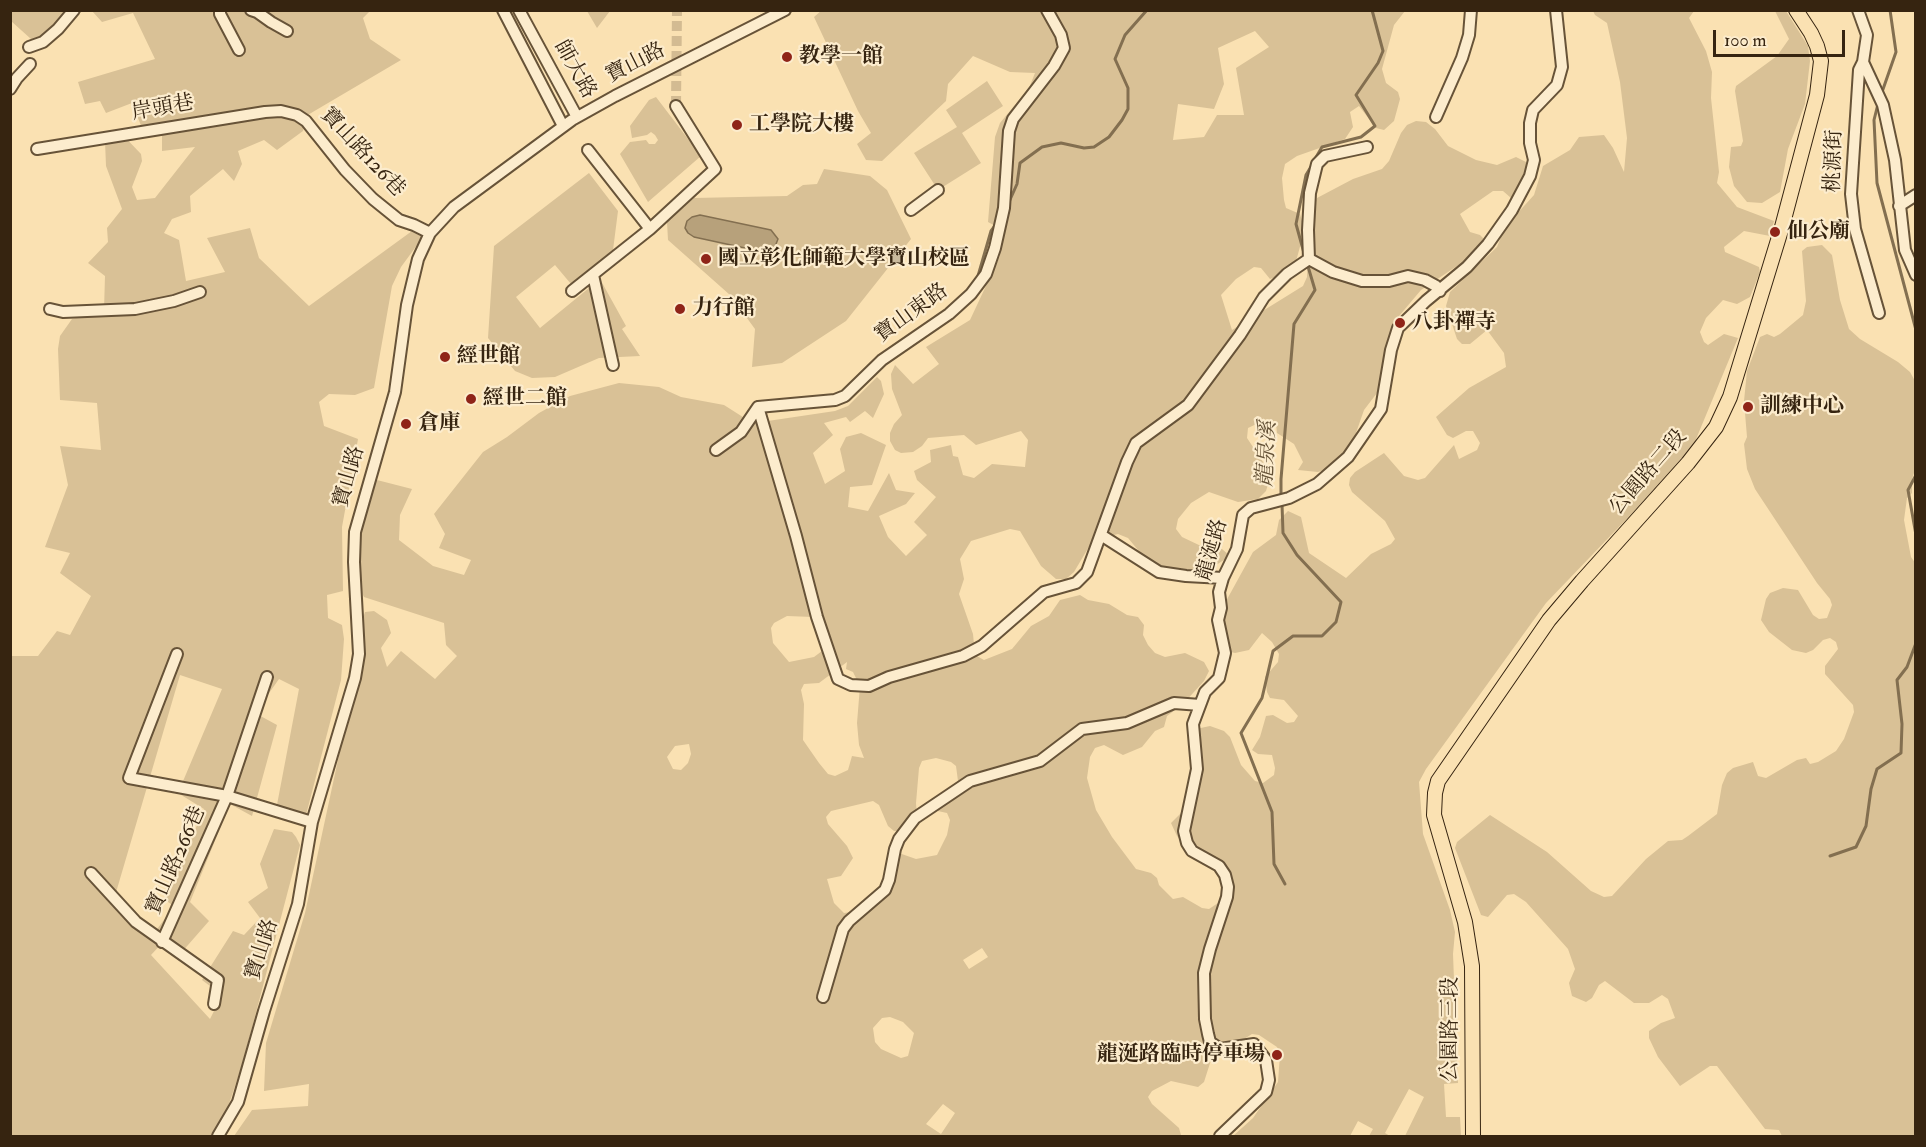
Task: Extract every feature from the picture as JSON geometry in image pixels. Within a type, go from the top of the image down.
[{"type":"main road","name":"公園路二段","points":[[1465,922],[1434,814],[1438,781],[1550,620],[1688,463],[1716,427],[1730,397],[1784,218],[1817,95],[1821,61],[1811,33],[1796,10]]},
{"type":"main road","name":"公園路三段","points":[[1465,922],[1472,966],[1473,1137]]},
{"type":"street","points":[[30,47],[43,42],[74,10]]},
{"type":"street","points":[[220,10],[239,50]]},
{"type":"street","points":[[252,10],[288,31]]},
{"type":"street","points":[[503,10],[564,126]]},
{"type":"street","name":"師大路","points":[[519,10],[577,117]]},
{"type":"street","name":"寶山路","points":[[218,1137],[238,1102],[298,904],[312,822],[355,678],[359,654],[354,562],[355,532],[394,392],[412,282],[418,259],[430,233],[454,207],[577,117],[784,10]]},
{"type":"street","name":"寶山東路","points":[[758,407],[835,400],[845,396],[882,360],[949,314],[971,294],[986,274],[995,248],[1004,208],[1009,131],[1013,119],[1054,66],[1064,48],[1061,35],[1047,10]]},
{"type":"street","points":[[1436,117],[1462,58],[1469,35],[1471,10]]},
{"type":"street","name":"龍涎路","points":[[1220,1137],[1266,1092],[1269,1080],[1266,1060],[1254,1044],[1220,1049],[1210,1042],[1205,1019],[1204,973],[1227,897],[1228,886],[1219,866],[1192,851],[1184,831],[1197,769],[1193,724],[1205,692],[1219,678],[1225,653],[1218,620],[1221,608],[1219,592],[1222,578],[1237,549],[1243,515],[1251,508],[1290,498],[1317,484],[1348,457],[1381,409],[1391,350],[1398,328],[1467,267],[1488,244],[1512,210],[1530,176],[1534,160],[1530,143],[1530,123],[1533,110],[1557,85],[1562,67],[1556,10]]},
{"type":"street","name":"桃源街","points":[[1858,10],[1868,35],[1863,62],[1859,70],[1851,194],[1855,229],[1879,313]]},
{"type":"street","points":[[1863,62],[1883,105],[1895,160],[1905,250],[1916,275]]},
{"type":"street","points":[[10,89],[30,64]]},
{"type":"street","points":[[572,291],[650,229],[715,169],[676,106]]},
{"type":"street","name":"岸頭巷","points":[[37,149],[265,111],[281,111],[297,115]]},
{"type":"street","name":"寶山路126巷","points":[[297,115],[306,121],[345,170],[373,199],[399,220],[430,233]]},
{"type":"street","points":[[1309,259],[1310,193],[1317,164],[1324,156],[1367,147]]},
{"type":"street","points":[[588,150],[650,229]]},
{"type":"street","points":[[911,210],[938,190]]},
{"type":"street","points":[[1899,206],[1916,195]]},
{"type":"street","points":[[758,407],[817,617],[838,679],[851,685],[869,686],[889,677],[963,656],[982,646],[1044,592],[1076,583],[1087,572],[1136,443],[1188,405],[1240,335],[1264,297],[1287,274],[1309,259]]},
{"type":"street","points":[[1309,259],[1333,272],[1362,281],[1389,281],[1408,276],[1425,280],[1440,291]]},
{"type":"street","points":[[593,275],[613,365]]},
{"type":"street","points":[[50,309],[63,312],[135,309],[174,302],[200,292]]},
{"type":"street","points":[[716,450],[741,432],[758,407]]},
{"type":"street","points":[[1101,535],[1159,572],[1222,578]]},
{"type":"street","name":"寶山路266巷","points":[[177,654],[129,778],[227,796],[312,822]]},
{"type":"street","name":"寶山路266巷","points":[[162,942],[227,796],[267,677]]},
{"type":"street","points":[[823,997],[843,929],[885,890],[890,880],[899,839],[915,818],[970,781],[1040,762],[1082,729],[1127,723],[1174,702],[1200,705]]},
{"type":"street","points":[[91,873],[136,922],[218,980],[214,1004]]},
{"type":"shaded area","points":[[822,10],[1405,11],[1394,25],[1382,69],[1386,83],[1398,92],[1400,99],[1394,121],[1384,130],[1376,128],[1359,106],[1350,112],[1353,127],[1345,139],[1297,156],[1285,164],[1282,178],[1286,208],[1300,214],[1302,221],[1301,243],[1295,265],[1291,271],[1270,279],[1261,268],[1254,267],[1236,279],[1221,295],[1232,330],[1303,286],[1307,277],[1308,247],[1314,228],[1313,207],[1317,198],[1353,179],[1382,169],[1389,161],[1407,125],[1416,121],[1426,122],[1435,129],[1448,146],[1476,160],[1497,165],[1516,157],[1526,162],[1527,172],[1524,182],[1511,198],[1503,191],[1493,191],[1460,214],[1470,232],[1480,235],[1487,242],[1481,250],[1421,290],[1394,322],[1387,342],[1384,373],[1377,393],[1364,410],[1350,450],[1337,466],[1318,472],[1298,470],[1303,462],[1294,444],[1277,433],[1276,424],[1267,419],[1248,428],[1247,438],[1265,465],[1269,481],[1266,491],[1258,499],[1238,502],[1209,492],[1191,503],[1178,519],[1176,529],[1182,537],[1201,546],[1222,549],[1230,556],[1213,567],[1194,571],[1185,577],[1148,562],[1128,538],[1118,534],[1098,539],[1090,545],[1074,572],[1066,579],[1056,579],[1041,566],[1020,531],[1010,529],[971,541],[960,559],[964,579],[959,594],[973,634],[975,655],[984,660],[1012,649],[1031,626],[1049,616],[1060,600],[1080,595],[1088,600],[1109,604],[1127,615],[1138,617],[1144,625],[1143,635],[1155,653],[1165,657],[1185,653],[1204,662],[1209,671],[1204,681],[1183,704],[1167,716],[1164,727],[1155,731],[1142,747],[1123,755],[1104,745],[1095,748],[1090,757],[1087,778],[1096,810],[1112,837],[1136,869],[1151,873],[1173,899],[1183,897],[1202,908],[1209,909],[1221,901],[1223,894],[1221,880],[1210,861],[1186,847],[1177,836],[1171,823],[1181,813],[1189,786],[1196,729],[1210,726],[1224,731],[1230,737],[1241,765],[1255,781],[1263,783],[1274,775],[1272,755],[1258,754],[1252,750],[1260,737],[1266,716],[1273,715],[1287,723],[1294,722],[1298,716],[1284,700],[1270,698],[1267,692],[1265,677],[1278,662],[1279,654],[1272,642],[1262,633],[1249,650],[1235,653],[1227,651],[1221,639],[1225,603],[1253,552],[1276,535],[1279,520],[1288,511],[1301,517],[1309,553],[1346,578],[1371,554],[1391,544],[1395,539],[1385,521],[1352,492],[1349,485],[1350,478],[1355,472],[1384,453],[1404,476],[1418,480],[1425,478],[1454,445],[1459,459],[1477,450],[1480,443],[1473,431],[1466,431],[1453,438],[1447,435],[1436,417],[1469,388],[1506,367],[1504,353],[1487,330],[1470,344],[1462,344],[1457,339],[1446,306],[1450,292],[1497,247],[1505,227],[1534,195],[1543,166],[1570,150],[1579,137],[1604,135],[1624,172],[1627,138],[1620,82],[1607,23],[1593,11],[1694,11],[1689,18],[1706,51],[1712,72],[1711,98],[1719,172],[1717,183],[1737,207],[1774,221],[1770,236],[1744,231],[1724,247],[1725,252],[1759,267],[1760,272],[1750,297],[1737,304],[1723,300],[1706,318],[1700,332],[1704,342],[1708,345],[1724,334],[1738,338],[1694,444],[1686,457],[1546,603],[1426,769],[1419,782],[1423,834],[1450,910],[1455,932],[1453,954],[1458,1083],[1444,1084],[1446,1117],[1460,1117],[1461,1136],[1405,1136],[1424,1097],[1409,1089],[1385,1133],[1390,1136],[1369,1136],[1373,1129],[1358,1121],[1350,1136],[1233,1136],[1253,1118],[1278,1082],[1280,1054],[1277,1047],[1259,1035],[1252,1034],[1233,1046],[1213,1043],[1204,1048],[1211,1060],[1204,1082],[1198,1087],[1171,1081],[1152,1091],[1148,1097],[1152,1104],[1179,1128],[1181,1135],[1172,1136],[234,1136],[252,1110],[308,1106],[309,1084],[264,1091],[266,1043],[305,913],[355,681],[360,627],[365,612],[374,611],[387,620],[391,633],[381,648],[387,667],[401,651],[435,679],[457,656],[446,645],[444,623],[364,597],[357,583],[358,535],[373,479],[412,489],[400,515],[399,540],[433,566],[464,575],[471,560],[439,548],[445,534],[434,514],[483,452],[539,413],[570,396],[619,383],[659,387],[681,397],[724,405],[746,419],[761,422],[835,411],[848,406],[877,377],[881,381],[884,394],[873,418],[865,411],[850,422],[846,417],[824,423],[833,435],[813,453],[825,484],[845,471],[840,449],[846,437],[861,433],[886,445],[872,485],[850,487],[848,507],[868,511],[889,473],[896,490],[915,493],[906,504],[879,516],[888,537],[906,556],[927,535],[914,522],[936,497],[917,480],[914,471],[931,462],[930,450],[951,445],[953,456],[958,457],[963,475],[974,478],[992,464],[1025,467],[1028,440],[1021,431],[976,445],[964,435],[928,438],[913,452],[901,453],[895,450],[890,441],[890,433],[902,415],[892,389],[891,374],[895,365],[913,384],[939,364],[926,347],[970,320],[1000,256],[999,228],[988,222],[995,137],[1000,123],[1029,88],[1035,73],[1010,72],[973,56],[948,84],[946,101],[882,161],[866,160],[857,144],[871,133],[858,111],[814,17]],"holes":[[[1255,31],[1269,47],[1236,68],[1244,115],[1217,115],[1204,137],[1173,140],[1178,104],[1214,109],[1224,84],[1218,48]],[[787,616],[813,617],[825,633],[818,639],[822,651],[814,657],[789,662],[773,643],[771,628],[774,623]],[[847,662],[846,669],[853,672],[860,686],[857,723],[859,745],[864,758],[852,756],[848,770],[835,776],[828,774],[803,740],[804,704],[801,690],[804,684],[819,683]],[[689,744],[691,754],[688,763],[681,770],[673,769],[667,757],[675,746]],[[936,758],[951,762],[956,766],[958,781],[930,803],[933,810],[947,813],[950,820],[947,835],[937,855],[916,859],[896,852],[875,900],[865,910],[844,913],[834,903],[827,879],[841,876],[853,858],[847,846],[828,824],[826,817],[831,811],[873,801],[879,805],[888,826],[894,831],[901,831],[917,817],[919,768],[922,761]],[[982,948],[988,957],[969,969],[963,960]],[[890,1017],[903,1022],[914,1033],[908,1056],[901,1058],[881,1049],[875,1042],[873,1028],[882,1018]],[[943,1104],[955,1113],[941,1134],[926,1124]]]},
{"type":"shaded area","points":[[10,11],[73,11],[43,44],[31,39],[11,21]]},
{"type":"shaded area","points":[[92,11],[370,11],[363,18],[370,39],[401,60],[306,116],[303,131],[277,150],[264,140],[238,151],[242,164],[234,181],[223,169],[190,196],[191,212],[172,219],[164,233],[179,240],[186,281],[225,272],[207,238],[250,228],[259,258],[309,306],[412,231],[423,237],[401,267],[392,286],[374,388],[355,395],[329,394],[319,402],[324,426],[358,439],[342,527],[343,591],[327,595],[328,618],[342,625],[344,639],[341,680],[306,815],[276,810],[299,689],[279,679],[255,713],[277,725],[252,816],[230,804],[190,902],[209,921],[181,953],[165,940],[151,955],[210,1019],[222,995],[202,980],[233,931],[244,935],[260,918],[248,902],[268,888],[260,864],[274,829],[292,832],[300,845],[243,1062],[226,1113],[211,1136],[11,1136],[10,656],[38,656],[57,631],[70,635],[91,596],[60,573],[70,553],[45,547],[68,485],[60,446],[101,450],[97,403],[60,400],[58,349],[60,336],[72,319],[104,310],[105,276],[88,263],[108,242],[107,228],[122,209],[106,166],[105,141],[119,131],[141,154],[142,161],[132,187],[137,200],[155,198],[195,147],[162,151],[162,136],[144,133],[132,103],[106,113],[100,101],[85,104],[78,82],[155,59],[133,13],[102,22]],"holes":[[[180,675],[222,689],[178,793],[204,809],[165,900],[174,906],[155,932],[112,906]]]},
{"type":"shaded area","points":[[587,11],[610,11],[597,28]]},
{"type":"shaded area","points":[[1775,11],[1786,11],[1808,46],[1810,61],[1805,104],[1788,149],[1780,192],[1762,203],[1747,202],[1734,186],[1729,167],[1731,147],[1741,146],[1743,141],[1735,91],[1736,86],[1777,56],[1789,39]]},
{"type":"shaded area","points":[[987,81],[1003,106],[962,133],[981,163],[938,190],[914,153],[957,127],[946,110]]},
{"type":"shaded area","points":[[656,97],[701,156],[648,202],[620,154],[630,142],[646,140],[649,144],[655,144],[658,140],[651,132],[632,138],[630,126],[649,100]]},
{"type":"shaded area","points":[[824,169],[870,176],[887,190],[911,239],[846,321],[782,363],[752,367],[755,329],[730,295],[668,240],[667,222],[694,198],[787,196],[803,185],[817,184]]},
{"type":"shaded area","points":[[589,173],[618,211],[613,250],[571,284],[555,265],[516,297],[540,328],[600,279],[626,326],[622,329],[640,356],[599,358],[555,377],[532,378],[515,371],[488,338],[494,246]]},
{"type":"shaded area","points":[[700,215],[771,230],[778,239],[774,249],[768,253],[694,237],[685,228],[687,221]]},
{"type":"shaded area","points":[[1822,245],[1832,255],[1840,300],[1849,329],[1860,339],[1898,362],[1910,372],[1915,381],[1915,470],[1912,479],[1912,493],[1907,498],[1904,520],[1911,557],[1916,564],[1915,1136],[1782,1136],[1779,1130],[1765,1129],[1717,1066],[1710,1066],[1680,1086],[1658,1057],[1649,1038],[1649,1031],[1675,1018],[1668,999],[1662,995],[1649,1003],[1634,1003],[1605,981],[1586,1002],[1572,996],[1569,983],[1575,969],[1568,949],[1526,902],[1514,894],[1507,895],[1488,917],[1481,915],[1455,848],[1457,842],[1490,815],[1547,852],[1591,891],[1604,897],[1612,896],[1646,859],[1668,841],[1682,840],[1717,814],[1722,785],[1727,773],[1733,768],[1753,762],[1758,776],[1766,778],[1797,760],[1806,758],[1810,764],[1818,762],[1836,751],[1844,739],[1854,712],[1853,705],[1825,674],[1825,666],[1838,649],[1836,642],[1830,638],[1823,640],[1813,650],[1806,653],[1792,650],[1769,632],[1761,620],[1766,599],[1770,593],[1783,588],[1798,590],[1813,615],[1819,619],[1827,618],[1832,605],[1755,489],[1747,469],[1744,444],[1747,437],[1744,401],[1747,371],[1760,337],[1767,334],[1774,337],[1780,334],[1803,315],[1806,301],[1802,251],[1807,247]]},
{"type":"waterway","points":[[1009,202],[1017,184],[1020,163],[1042,147],[1061,143],[1084,148],[1094,147],[1109,137],[1122,120],[1128,109],[1128,88],[1115,59],[1125,35],[1147,10]]},
{"type":"waterway","name":"龍泉溪","points":[[1315,159],[1322,147],[1361,137],[1375,126],[1356,95],[1378,63],[1383,51],[1372,10]]},
{"type":"waterway","points":[[1881,95],[1896,52],[1890,10]]},
{"type":"waterway","points":[[1878,104],[1874,120],[1877,183],[1916,330]]},
{"type":"waterway","name":"龍泉溪","points":[[1304,253],[1296,224],[1306,175],[1312,165]]},
{"type":"waterway","points":[[978,276],[991,231],[997,223]]},
{"type":"waterway","name":"龍泉溪","points":[[1281,497],[1294,324],[1315,290],[1307,263]]},
{"type":"waterway","points":[[1916,475],[1908,490],[1916,535]]},
{"type":"waterway","name":"龍泉溪","points":[[1282,504],[1283,533],[1297,555],[1341,602],[1336,622],[1322,636],[1293,636],[1273,651],[1262,698],[1241,733],[1272,812],[1274,864],[1285,884]]},
{"type":"waterway","points":[[1830,856],[1856,847],[1866,826],[1871,789],[1877,769],[1901,753],[1902,724],[1897,680],[1907,667],[1916,643]]},
{"type":"tunnel","points":[[676,106],[677,10]]},
{"type":"place","name":"教學一館","points":[[787,57]]},
{"type":"place","name":"工學院大樓","points":[[737,125]]},
{"type":"place","name":"仙公廟","points":[[1775,232]]},
{"type":"place","name":"國立彰化師範大學寶山校區","points":[[706,259]]},
{"type":"place","name":"力行館","points":[[680,309]]},
{"type":"place","name":"八卦禪寺","points":[[1400,323]]},
{"type":"place","name":"經世館","points":[[445,357]]},
{"type":"place","name":"經世二館","points":[[471,399]]},
{"type":"place","name":"訓練中心","points":[[1748,407]]},
{"type":"place","name":"倉庫","points":[[406,424]]},
{"type":"place","name":"龍涎路臨時停車場","points":[[1277,1055]]}]
